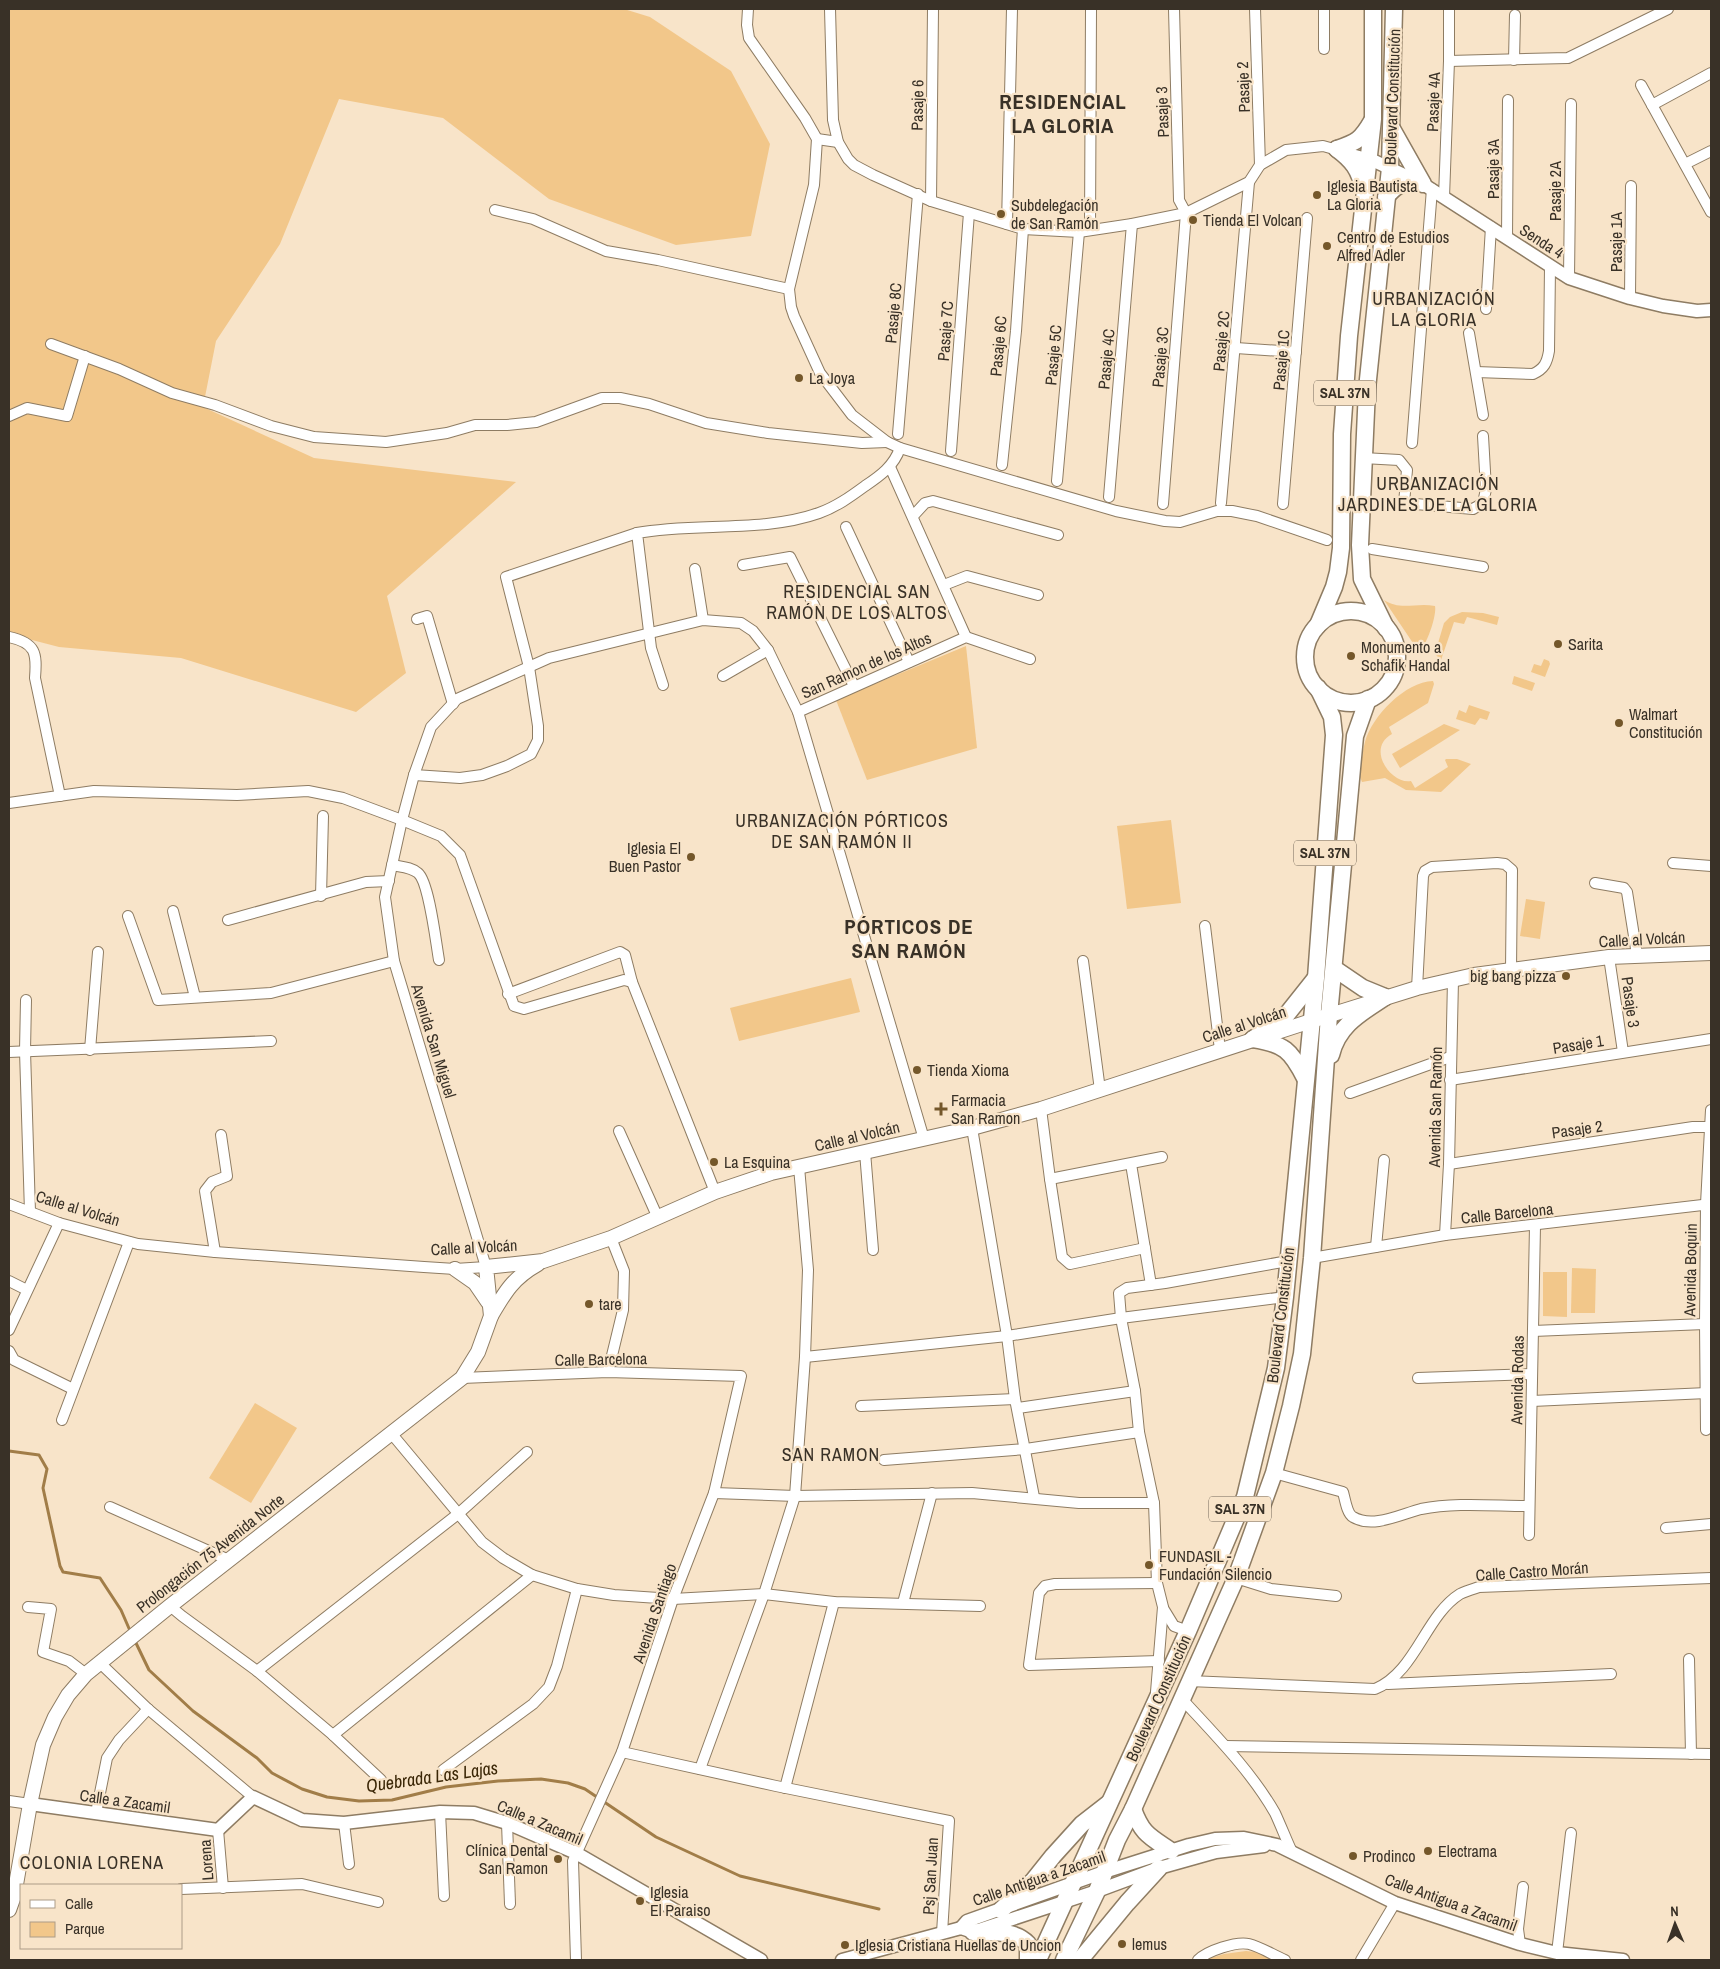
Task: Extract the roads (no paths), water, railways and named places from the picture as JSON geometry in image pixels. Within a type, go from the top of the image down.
[{"type":"highway","name":"Boulevard Constitución","points":[[1318,625],[1334,588],[1341,548],[1342,434],[1349,336],[1373,119],[1373,9]]},
{"type":"highway","name":"Boulevard Constitución","points":[[1386,628],[1362,579],[1360,545],[1367,389],[1390,168],[1394,9]]},
{"type":"highway","points":[[1337,149],[1363,138],[1373,119]]},
{"type":"highway","points":[[1392,129],[1424,185]]},
{"type":"highway","points":[[1337,149],[1349,158],[1357,168],[1361,176],[1364,196]]},
{"type":"highway","points":[[1386,198],[1394,188],[1406,182],[1424,185]]},
{"type":"highway","points":[[1318,625],[1330,616],[1350,611],[1370,615],[1386,628]]},
{"type":"highway","name":"SAL 37N","points":[[1318,625],[1308,642],[1305,657],[1310,676],[1318,688]]},
{"type":"highway","name":"SAL 37N","points":[[1368,699],[1384,688],[1391,679],[1395,669],[1397,657],[1395,646],[1386,628]]},
{"type":"highway","name":"Boulevard Constitución","points":[[1038,1960],[1072,1883],[1113,1800],[1245,1497],[1276,1368],[1285,1298],[1316,978],[1334,735],[1332,717],[1318,688]]},
{"type":"highway","points":[[1318,688],[1331,698],[1341,701],[1352,702],[1368,699]]},
{"type":"highway","name":"Boulevard Constitución","points":[[1064,1960],[1098,1891],[1104,1872],[1236,1578],[1274,1473],[1302,1354],[1312,1258],[1329,1015],[1335,969],[1355,736],[1368,699]]},
{"type":"highway","points":[[1335,969],[1363,988],[1385,998]]},
{"type":"highway","points":[[1253,1040],[1284,1018],[1316,978]]},
{"type":"highway","points":[[1325,1076],[1333,1046],[1340,1032],[1352,1019],[1385,998]]},
{"type":"highway","points":[[1253,1040],[1273,1042],[1285,1049],[1296,1060],[1305,1078]]},
{"type":"highway","points":[[1001,1910],[1033,1881],[1052,1856],[1082,1824],[1113,1800]]},
{"type":"highway","points":[[1133,1809],[1139,1825],[1146,1834],[1171,1851]]},
{"type":"highway","points":[[1080,1960],[1159,1868]]},
{"type":"highway","points":[[967,1930],[1014,1934],[1022,1937],[1028,1944],[1028,1960]]},
{"type":"main road","name":"Calle al Volcán","points":[[486,1267],[543,1261],[611,1238],[715,1192],[771,1174],[972,1128],[1041,1109],[1417,988],[1511,970],[1609,957],[1711,952]]},
{"type":"main road","points":[[455,1269],[475,1283],[490,1310],[514,1280],[523,1272],[543,1261]]},
{"type":"main road","name":"Prolongación 75 Avenida Norte","points":[[9,1910],[14,1896],[30,1804],[43,1745],[55,1716],[68,1695],[86,1674],[142,1628],[462,1378],[478,1352],[490,1310],[486,1267]]},
{"type":"street","points":[[748,9],[747,26],[749,38],[805,118],[817,139],[814,185],[789,289],[791,307],[820,373],[852,415],[887,442],[900,448],[1116,511],[1165,521],[1180,522],[1217,511],[1232,511],[1257,516],[1327,540]]},
{"type":"street","points":[[830,9],[833,120],[838,142],[848,159],[854,165],[932,201],[1023,229],[1084,230],[1132,224],[1186,213],[1249,182],[1260,165],[1286,150],[1322,146],[1370,159]]},
{"type":"street","name":"Pasaje 6","points":[[932,201],[933,9]]},
{"type":"street","points":[[1008,224],[1012,9]]},
{"type":"street","name":"Pasaje 5C","points":[[1057,481],[1084,230],[1091,9]]},
{"type":"street","name":"Pasaje 3","points":[[1174,9],[1179,200],[1186,213]]},
{"type":"street","name":"Pasaje 2","points":[[1255,9],[1260,165]]},
{"type":"street","points":[[1324,9],[1324,49]]},
{"type":"street","name":"Pasaje 4A","points":[[1444,197],[1449,9]]},
{"type":"street","points":[[1449,61],[1568,58],[1668,9]]},
{"type":"street","points":[[1514,60],[1516,15]]},
{"type":"street","points":[[1652,105],[1711,73]]},
{"type":"street","points":[[1640,85],[1711,212]]},
{"type":"street","name":"Pasaje 3A","points":[[1507,238],[1508,100]]},
{"type":"street","name":"Pasaje 2A","points":[[1569,278],[1571,104]]},
{"type":"street","points":[[817,139],[838,142]]},
{"type":"street","points":[[1685,164],[1711,150]]},
{"type":"street","name":"Senda 4","points":[[1370,159],[1424,185],[1569,278],[1630,298],[1697,311],[1711,310]]},
{"type":"street","name":"Pasaje 2C","points":[[1221,503],[1249,182]]},
{"type":"street","points":[[1412,443],[1424,185]]},
{"type":"street","name":"Pasaje 1A","points":[[1630,298],[1631,186]]},
{"type":"street","name":"Pasaje 8C","points":[[898,434],[918,194]]},
{"type":"street","points":[[495,210],[534,219],[606,251],[658,260],[789,289]]},
{"type":"street","name":"Pasaje 7C","points":[[951,451],[969,213]]},
{"type":"street","name":"Pasaje 3C","points":[[1163,504],[1186,213]]},
{"type":"street","name":"Pasaje 1C","points":[[1284,504],[1308,218]]},
{"type":"street","name":"Pasaje 4C","points":[[1109,497],[1132,224]]},
{"type":"street","points":[[1486,309],[1491,227]]},
{"type":"street","name":"Pasaje 6C","points":[[1002,465],[1016,331],[1023,229]]},
{"type":"street","points":[[1476,372],[1533,374],[1541,370],[1546,363],[1549,351],[1550,267]]},
{"type":"street","points":[[1469,333],[1482,414]]},
{"type":"street","points":[[51,344],[119,369],[172,393],[215,405],[271,426],[314,437],[386,442],[447,432],[475,424],[507,425],[536,422],[602,398],[620,398],[649,404],[706,423],[768,433],[853,442],[887,442]]},
{"type":"street","points":[[1236,348],[1296,352]]},
{"type":"street","points":[[9,416],[27,408],[68,416],[85,356]]},
{"type":"street","points":[[1363,458],[1399,460],[1407,470],[1404,503],[1473,509],[1483,503],[1486,489],[1483,436]]},
{"type":"street","points":[[414,775],[460,778],[482,774],[507,766],[531,754],[538,740],[538,726],[529,667],[506,577],[637,534],[752,524],[809,516],[841,502],[878,478],[895,461],[900,448]]},
{"type":"street","points":[[890,467],[966,637],[1030,659]]},
{"type":"street","points":[[913,516],[925,503],[933,501],[1058,535]]},
{"type":"street","points":[[846,527],[909,662]]},
{"type":"street","points":[[637,534],[649,632],[654,657],[663,685]]},
{"type":"street","points":[[1372,549],[1483,567]]},
{"type":"street","points":[[743,566],[790,557],[854,686]]},
{"type":"street","points":[[695,569],[704,620]]},
{"type":"street","points":[[944,586],[967,576],[1038,594]]},
{"type":"street","points":[[418,619],[427,616],[453,704]]},
{"type":"street","name":"Avenida San Miguel","points":[[486,1267],[394,962],[385,897],[414,775],[431,727],[458,699],[550,658],[649,632],[704,620],[741,623],[753,631],[768,650],[798,712],[924,1139]]},
{"type":"street","points":[[9,637],[23,640],[34,650],[36,662],[35,678],[60,796]]},
{"type":"street","name":"San Ramon de los Altos","points":[[798,712],[966,637]]},
{"type":"street","points":[[723,676],[768,650]]},
{"type":"street","points":[[9,803],[94,791],[237,795],[308,791],[343,798],[441,836],[460,855],[508,994],[514,1006],[524,1009],[624,980],[632,982]]},
{"type":"street","points":[[321,896],[323,816]]},
{"type":"street","points":[[1417,988],[1423,876],[1425,871],[1432,867],[1497,863],[1505,864],[1512,870],[1511,970]]},
{"type":"street","points":[[1673,863],[1711,866]]},
{"type":"street","points":[[392,865],[411,869],[420,874],[426,886],[439,960]]},
{"type":"street","points":[[228,920],[321,896],[366,882],[389,881]]},
{"type":"street","points":[[1595,883],[1624,888],[1637,955]]},
{"type":"street","points":[[173,911],[195,997]]},
{"type":"street","points":[[128,916],[158,1000],[271,993],[394,962]]},
{"type":"street","points":[[1205,926],[1220,1050]]},
{"type":"street","points":[[90,1050],[98,952]]},
{"type":"street","points":[[508,994],[620,952],[625,955],[632,982],[715,1192]]},
{"type":"street","name":"Pasaje 3","points":[[1609,957],[1623,1052]]},
{"type":"street","points":[[1083,961],[1100,1090]]},
{"type":"street","name":"Avenida San Ramón","points":[[1445,1235],[1449,1164],[1453,980]]},
{"type":"street","points":[[26,1000],[25,1051],[30,1212]]},
{"type":"street","name":"Pasaje 1","points":[[1450,1080],[1711,1039]]},
{"type":"street","points":[[9,1052],[271,1041]]},
{"type":"street","points":[[1350,1093],[1450,1057]]},
{"type":"street","points":[[1041,1109],[1062,1257],[1065,1262],[1070,1264],[1145,1248]]},
{"type":"street","name":"Avenida Boquin","points":[[1706,1430],[1705,1324],[1711,1110]]},
{"type":"street","name":"Pasaje 2","points":[[1449,1164],[1693,1127],[1710,1132]]},
{"type":"street","points":[[972,1128],[1034,1497]]},
{"type":"street","points":[[619,1131],[658,1218]]},
{"type":"street","points":[[215,1252],[205,1191],[212,1182],[227,1176],[221,1135]]},
{"type":"street","points":[[865,1152],[872,1250]]},
{"type":"street","points":[[1050,1178],[1162,1157]]},
{"type":"street","points":[[1376,1247],[1384,1160]]},
{"type":"street","points":[[1130,1164],[1151,1285]]},
{"type":"street","points":[[700,1770],[764,1594],[795,1496],[805,1357],[808,1270],[800,1167]]},
{"type":"street","name":"Calle al Volcán","points":[[9,1204],[59,1223],[129,1242],[215,1252],[455,1269],[486,1267]]},
{"type":"street","name":"Calle Barcelona","points":[[1312,1258],[1445,1235],[1535,1226],[1709,1204]]},
{"type":"street","points":[[9,1330],[59,1223]]},
{"type":"street","name":"Avenida Rodas","points":[[1529,1535],[1535,1226]]},
{"type":"street","points":[[608,1372],[623,1310],[624,1271],[611,1238]]},
{"type":"street","points":[[62,1420],[129,1242]]},
{"type":"street","points":[[1156,1701],[1163,1608],[1157,1583],[1154,1503],[1139,1432],[1136,1392],[1121,1318],[1119,1293],[1120,1290],[1127,1288],[1288,1261]]},
{"type":"street","points":[[9,1281],[27,1290]]},
{"type":"street","points":[[805,1357],[1007,1336],[1121,1318],[1285,1298]]},
{"type":"street","points":[[1533,1332],[1705,1324]]},
{"type":"street","points":[[9,1351],[14,1360],[74,1389]]},
{"type":"street","name":"Calle Barcelona","points":[[462,1378],[608,1372],[741,1376]]},
{"type":"street","points":[[1418,1378],[1532,1374]]},
{"type":"street","name":"Avenida Santiago","points":[[576,1958],[573,1861],[622,1752],[673,1599],[714,1492],[741,1376]]},
{"type":"street","points":[[861,1406],[1017,1403],[1136,1392]]},
{"type":"street","points":[[1532,1401],[1707,1393]]},
{"type":"street","points":[[884,1460],[1026,1449],[1139,1432]]},
{"type":"street","points":[[391,1433],[482,1542],[502,1558],[532,1575],[578,1589],[614,1595],[673,1599],[764,1594],[834,1602],[980,1606]]},
{"type":"street","points":[[257,1672],[458,1514],[527,1452]]},
{"type":"street","points":[[1274,1473],[1343,1492],[1349,1514],[1352,1517],[1365,1521],[1389,1518],[1439,1506],[1530,1506]]},
{"type":"street","points":[[714,1492],[795,1496],[972,1493],[1034,1497],[1079,1503],[1154,1503]]},
{"type":"street","points":[[903,1603],[932,1493]]},
{"type":"street","points":[[110,1507],[229,1560]]},
{"type":"street","points":[[1666,1528],[1711,1524]]},
{"type":"street","points":[[333,1735],[532,1575]]},
{"type":"street","points":[[1236,1578],[1270,1589],[1336,1596]]},
{"type":"street","name":"Calle Castro Morán","points":[[1388,1684],[1401,1671],[1444,1610],[1460,1594],[1479,1587],[1711,1578]]},
{"type":"street","points":[[1157,1583],[1055,1584],[1045,1586],[1039,1593],[1030,1665],[1159,1661]]},
{"type":"street","points":[[443,1770],[533,1704],[549,1687],[557,1666],[578,1589]]},
{"type":"street","points":[[622,1752],[785,1788],[834,1602]]},
{"type":"street","points":[[170,1606],[257,1672],[333,1735],[381,1780]]},
{"type":"street","points":[[28,1607],[51,1609],[43,1652],[68,1661],[86,1674]]},
{"type":"street","points":[[1163,1608],[1174,1626],[1188,1631]]},
{"type":"street","points":[[1689,1659],[1692,1754]]},
{"type":"street","points":[[100,1662],[148,1709],[253,1797],[218,1830]]},
{"type":"street","points":[[1189,1681],[1375,1689],[1388,1684],[1611,1674]]},
{"type":"street","points":[[1182,1700],[1226,1746],[1259,1789],[1275,1814],[1292,1852]]},
{"type":"street","points":[[96,1813],[108,1758],[119,1740],[148,1709]]},
{"type":"street","points":[[1226,1746],[1711,1754]]},
{"type":"street","name":"Psj San Juan","points":[[785,1788],[949,1821],[942,1933]]},
{"type":"street","name":"Calle a Zacamil","points":[[253,1797],[302,1820],[344,1823],[440,1812],[474,1813],[507,1823],[576,1854],[760,1960]]},
{"type":"street","points":[[9,1801],[30,1804]]},
{"type":"street","name":"Calle a Zacamil","points":[[30,1804],[218,1830]]},
{"type":"street","points":[[440,1812],[444,1896]]},
{"type":"street","points":[[344,1823],[348,1864]]},
{"type":"street","points":[[507,1823],[510,1904]]},
{"type":"street","name":"Lorena","points":[[218,1830],[223,1888]]},
{"type":"street","points":[[1557,1953],[1571,1833]]},
{"type":"street","name":"Calle Antigua a Zacamil","points":[[967,1930],[966,1921],[1104,1872],[1215,1838],[1244,1838],[1277,1845],[1395,1903],[1520,1944],[1557,1953],[1623,1960]]},
{"type":"street","name":"Calle Antigua a Zacamil","points":[[842,1960],[942,1933],[967,1930],[1065,1902],[1159,1868],[1216,1852],[1277,1845]]},
{"type":"street","points":[[182,1889],[302,1884],[378,1902]]},
{"type":"street","points":[[1520,1944],[1518,1929],[1523,1887]]},
{"type":"street","points":[[1361,1960],[1395,1903]]},
{"type":"street","points":[[1091,1960],[1103,1932]]},
{"type":"street","points":[[1198,1960],[1220,1948],[1248,1944],[1285,1960]]},
{"type":"waterway","name":"Quebrada Las Lajas","points":[[9,1451],[39,1455],[47,1469],[43,1488],[60,1566],[63,1572],[100,1578],[121,1610],[131,1633]]},
{"type":"waterway","name":"Quebrada Las Lajas","points":[[135,1641],[149,1670],[193,1711],[257,1758],[272,1773],[302,1789],[327,1797],[359,1801],[392,1800],[446,1787],[498,1781],[541,1779],[568,1783],[585,1789],[656,1837],[740,1876],[879,1909]]},
{"type":"place","name":"Iglesia Bautista La Gloria","points":[[1317,195]]},
{"type":"place","name":"Subdelegación de San Ramón","points":[[1001,214]]},
{"type":"place","name":"Tienda El Volcan","points":[[1193,220]]},
{"type":"place","name":"Centro de Estudios Alfred Adler","points":[[1327,246]]},
{"type":"place","name":"La Joya","points":[[799,378]]},
{"type":"place","name":"Sarita","points":[[1558,644]]},
{"type":"place","name":"Monumento a Schafik Handal","points":[[1351,656]]},
{"type":"place","name":"Walmart Constitución","points":[[1619,723]]},
{"type":"place","name":"Iglesia El Buen Pastor","points":[[691,857]]},
{"type":"place","name":"big bang pizza","points":[[1566,976]]},
{"type":"place","name":"Tienda Xioma","points":[[917,1070]]},
{"type":"place","name":"Farmacia San Ramon","points":[[941,1109]]},
{"type":"place","name":"La Esquina","points":[[714,1162]]},
{"type":"place","name":"tare","points":[[589,1304]]},
{"type":"place","name":"FUNDASIL - Fundación Silencio","points":[[1149,1565]]},
{"type":"place","name":"Electrama","points":[[1428,1851]]},
{"type":"place","name":"Prodinco","points":[[1353,1856]]},
{"type":"place","name":"Clínica Dental San Ramon","points":[[558,1859]]},
{"type":"place","name":"Iglesia El Paraiso","points":[[640,1901]]},
{"type":"place","name":"lemus","points":[[1122,1944]]},
{"type":"place","name":"Iglesia Cristiana Huellas de Uncion","points":[[845,1945]]},
{"type":"district","name":"RESIDENCIAL LA GLORIA","points":[[1063,114]]},
{"type":"district","name":"URBANIZACIÓN LA GLORIA","points":[[1434,309]]},
{"type":"district","name":"URBANIZACIÓN JARDINES DE LA GLORIA","points":[[1438,494]]},
{"type":"district","name":"RESIDENCIAL SAN RAMÓN DE LOS ALTOS","points":[[857,602]]},
{"type":"district","name":"URBANIZACIÓN PÓRTICOS DE SAN RAMÓN II","points":[[842,831]]},
{"type":"district","name":"PÓRTICOS DE SAN RAMÓN","points":[[909,939]]},
{"type":"district","name":"SAN RAMON","points":[[831,1455]]},
{"type":"district","name":"COLONIA LORENA","points":[[92,1863]]}]
